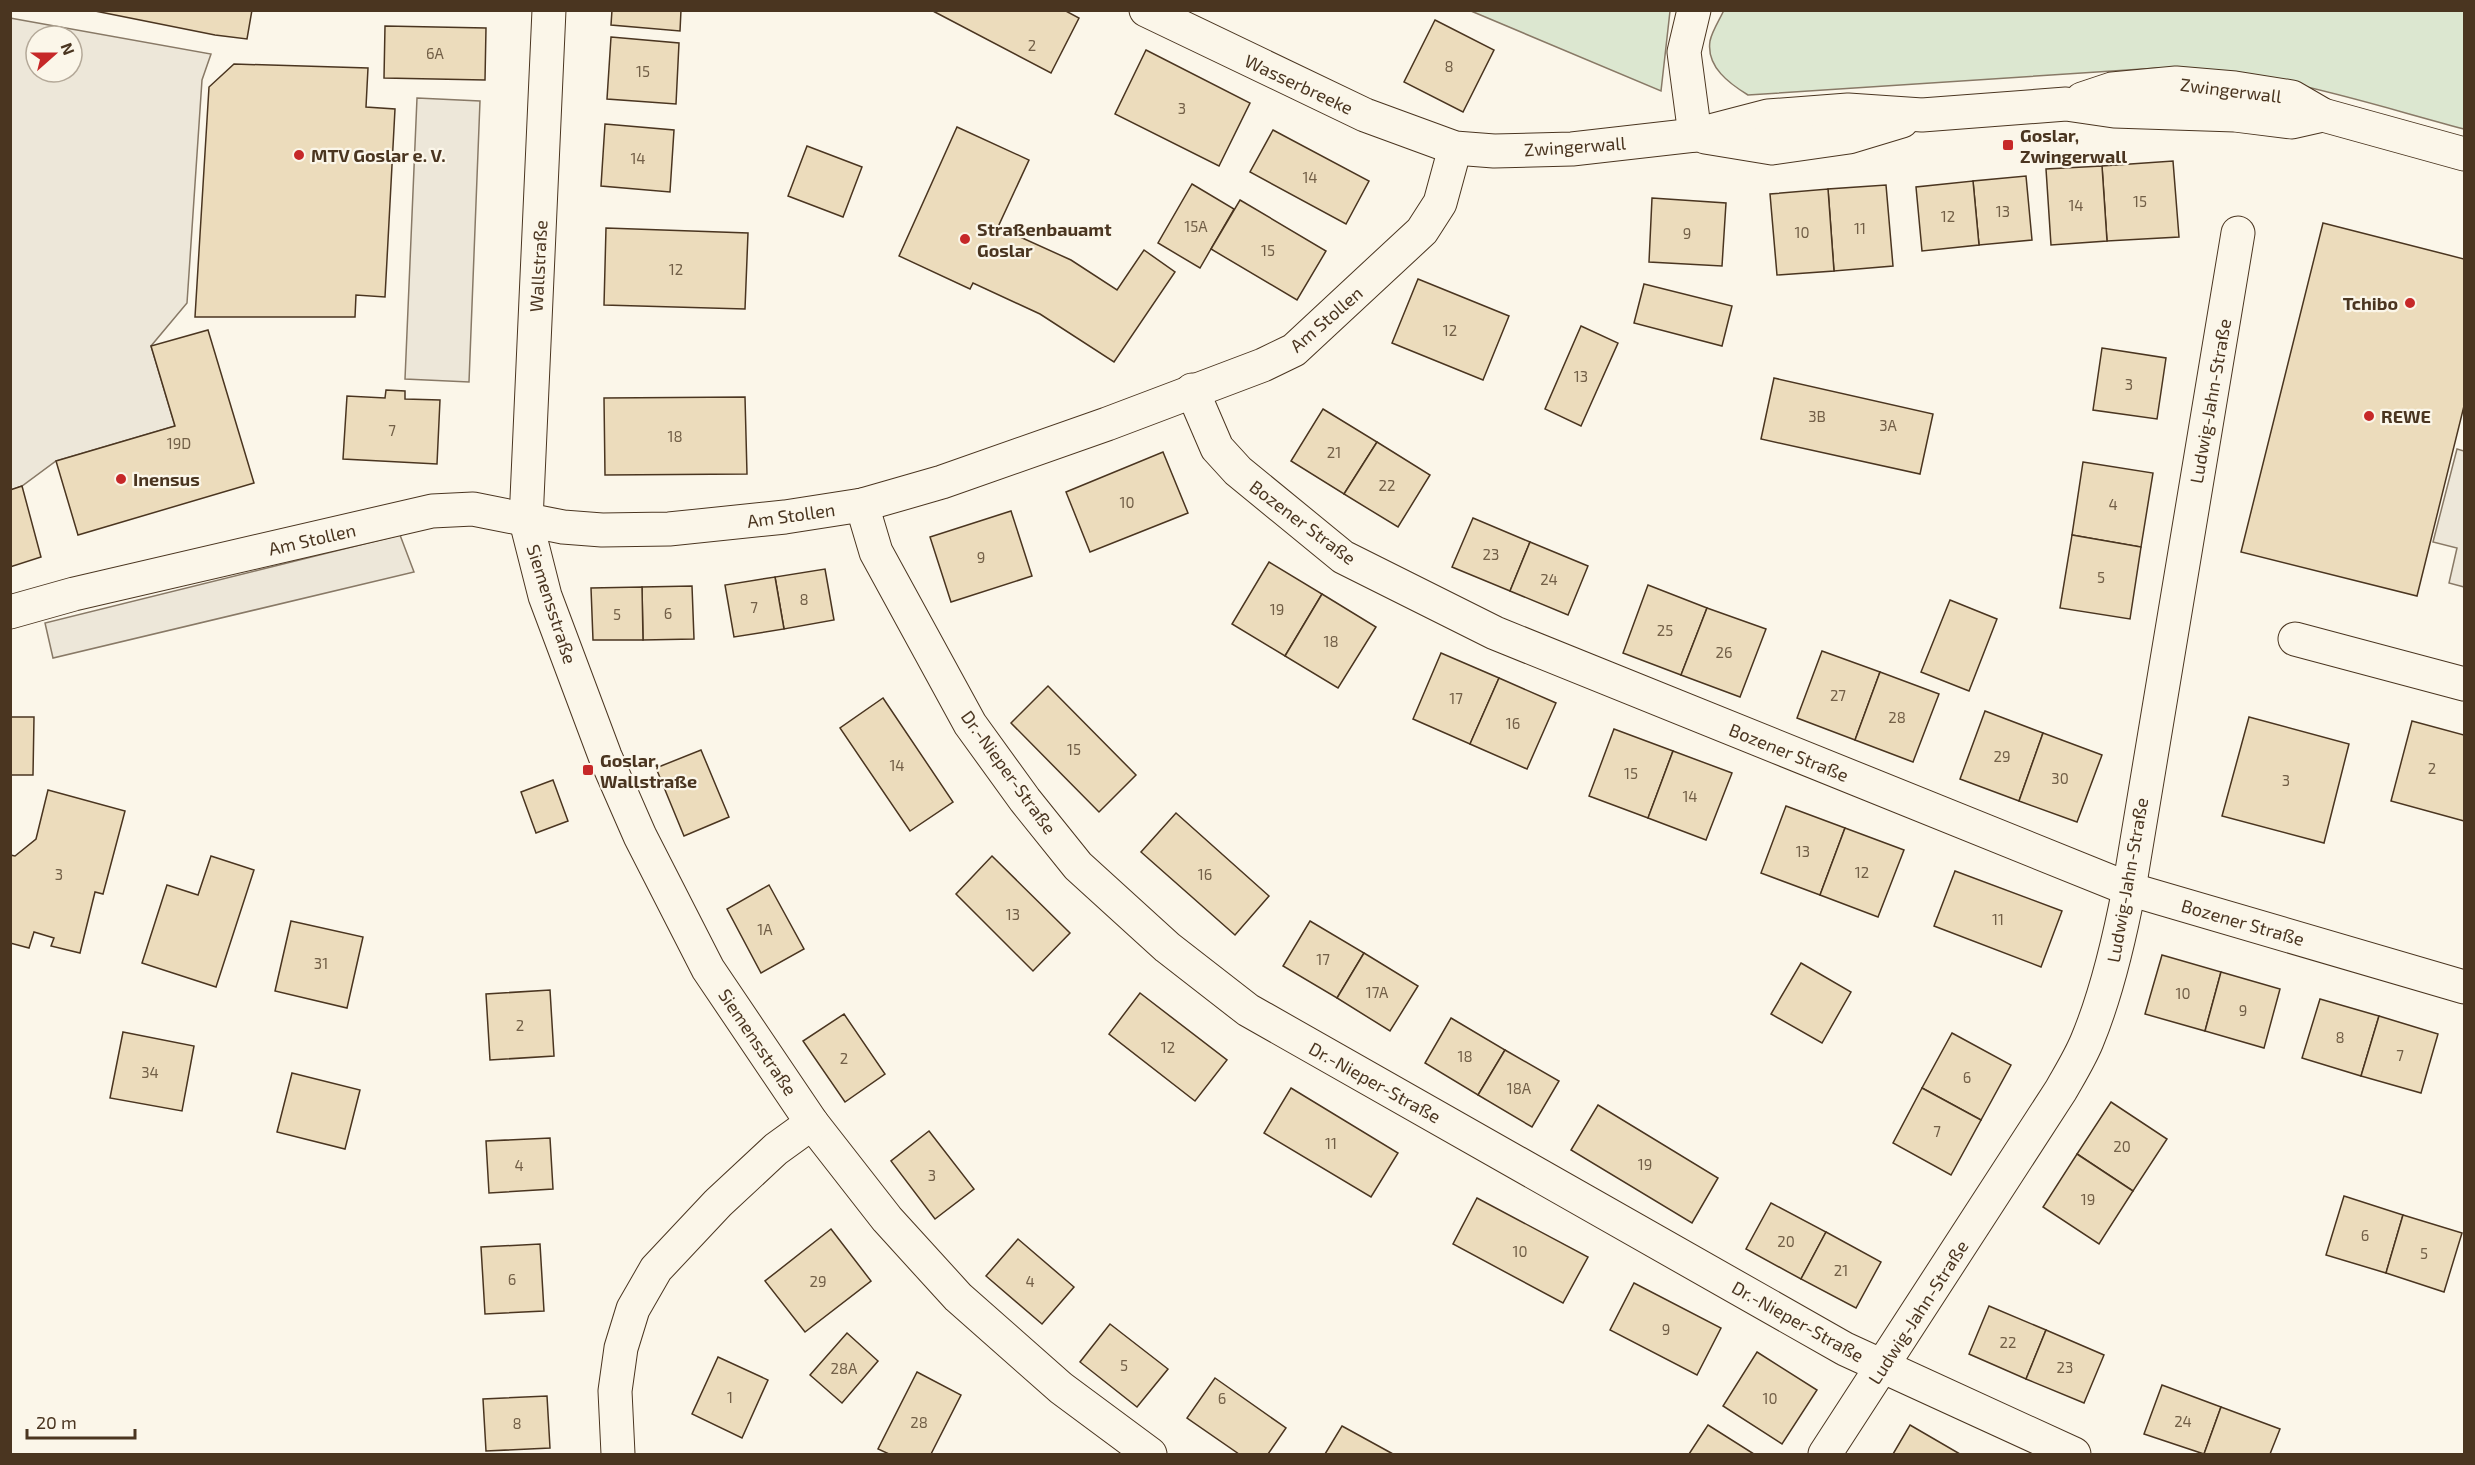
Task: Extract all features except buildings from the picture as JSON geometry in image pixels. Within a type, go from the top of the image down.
[{"type":"street","name":"Wallstraße","points":[[526,521],[549,10]]},
{"type":"street","name":"Wasserbreeke","points":[[1146,10],[1365,115],[1455,148]]},
{"type":"street","points":[[1694,10],[1684,52],[1695,135]]},
{"type":"street","name":"Zwingerwall","points":[[1455,148],[1494,151],[1572,149],[1695,135],[1768,116],[1848,110],[1922,115],[2066,104],[2114,111],[2235,115],[2292,122],[2323,115],[2464,154]]},
{"type":"street","name":"Am Stollen","points":[[10,612],[74,594],[432,511],[473,508],[504,513],[526,521],[563,528],[669,529],[785,518],[862,505],[995,463],[1107,424],[1263,365],[1294,350],[1422,231],[1440,203],[1451,171],[1455,148]]},
{"type":"street","name":"Ludwig-Jahn-Straße","points":[[1825,1455],[2061,1090],[2087,1042],[2111,969],[2129,889],[2238,233]]},
{"type":"street","name":"Bozener Straße","points":[[1192,390],[1217,448],[1238,471],[1344,557],[1495,633],[2129,889],[2464,987]]},
{"type":"street","name":"Dr.-Nieper-Straße","points":[[862,505],[876,552],[970,724],[1025,800],[1078,866],[1167,947],[1248,1010],[1845,1349],[2074,1455]]},
{"type":"street","name":"Siemensstraße","points":[[526,521],[545,596],[605,756],[640,836],[708,969],[812,1123],[887,1219],[958,1297],[1061,1388],[1150,1455]]},
{"type":"street","points":[[2295,639],[2464,684]]},
{"type":"street","points":[[618,1455],[615,1391],[621,1348],[633,1309],[656,1269],[718,1203],[776,1149],[812,1123]]},
{"type":"green space","points":[[1724,10],[2464,11],[2464,129],[2313,88],[2236,73],[2197,69],[2158,68],[1748,95],[1721,74],[1712,59],[1710,41]]},
{"type":"green space","points":[[1471,11],[1670,11],[1661,91]]},
{"type":"shaded area","points":[[10,18],[44,24],[24,24],[24,84],[84,84],[84,31],[211,54],[202,80],[187,303],[151,346],[175,426],[56,461],[22,486],[11,490]]},
{"type":"shaded area","points":[[417,98],[480,101],[469,382],[405,379]]},
{"type":"shaded area","points":[[2457,449],[2464,451],[2464,587],[2449,583],[2457,548],[2433,542]]},
{"type":"shaded area","points":[[400,535],[414,572],[53,658],[45,623]]},
{"type":"place","name":"Goslar, Zwingerwall","points":[[2008,145]]},
{"type":"place","name":"MTV Goslar e. V.","points":[[299,155]]},
{"type":"place","name":"Straßenbauamt Goslar","points":[[965,239]]},
{"type":"place","name":"Tchibo","points":[[2410,303]]},
{"type":"place","name":"REWE","points":[[2369,416]]},
{"type":"place","name":"Inensus","points":[[121,479]]},
{"type":"place","name":"Goslar, Wallstraße","points":[[588,770]]}]
